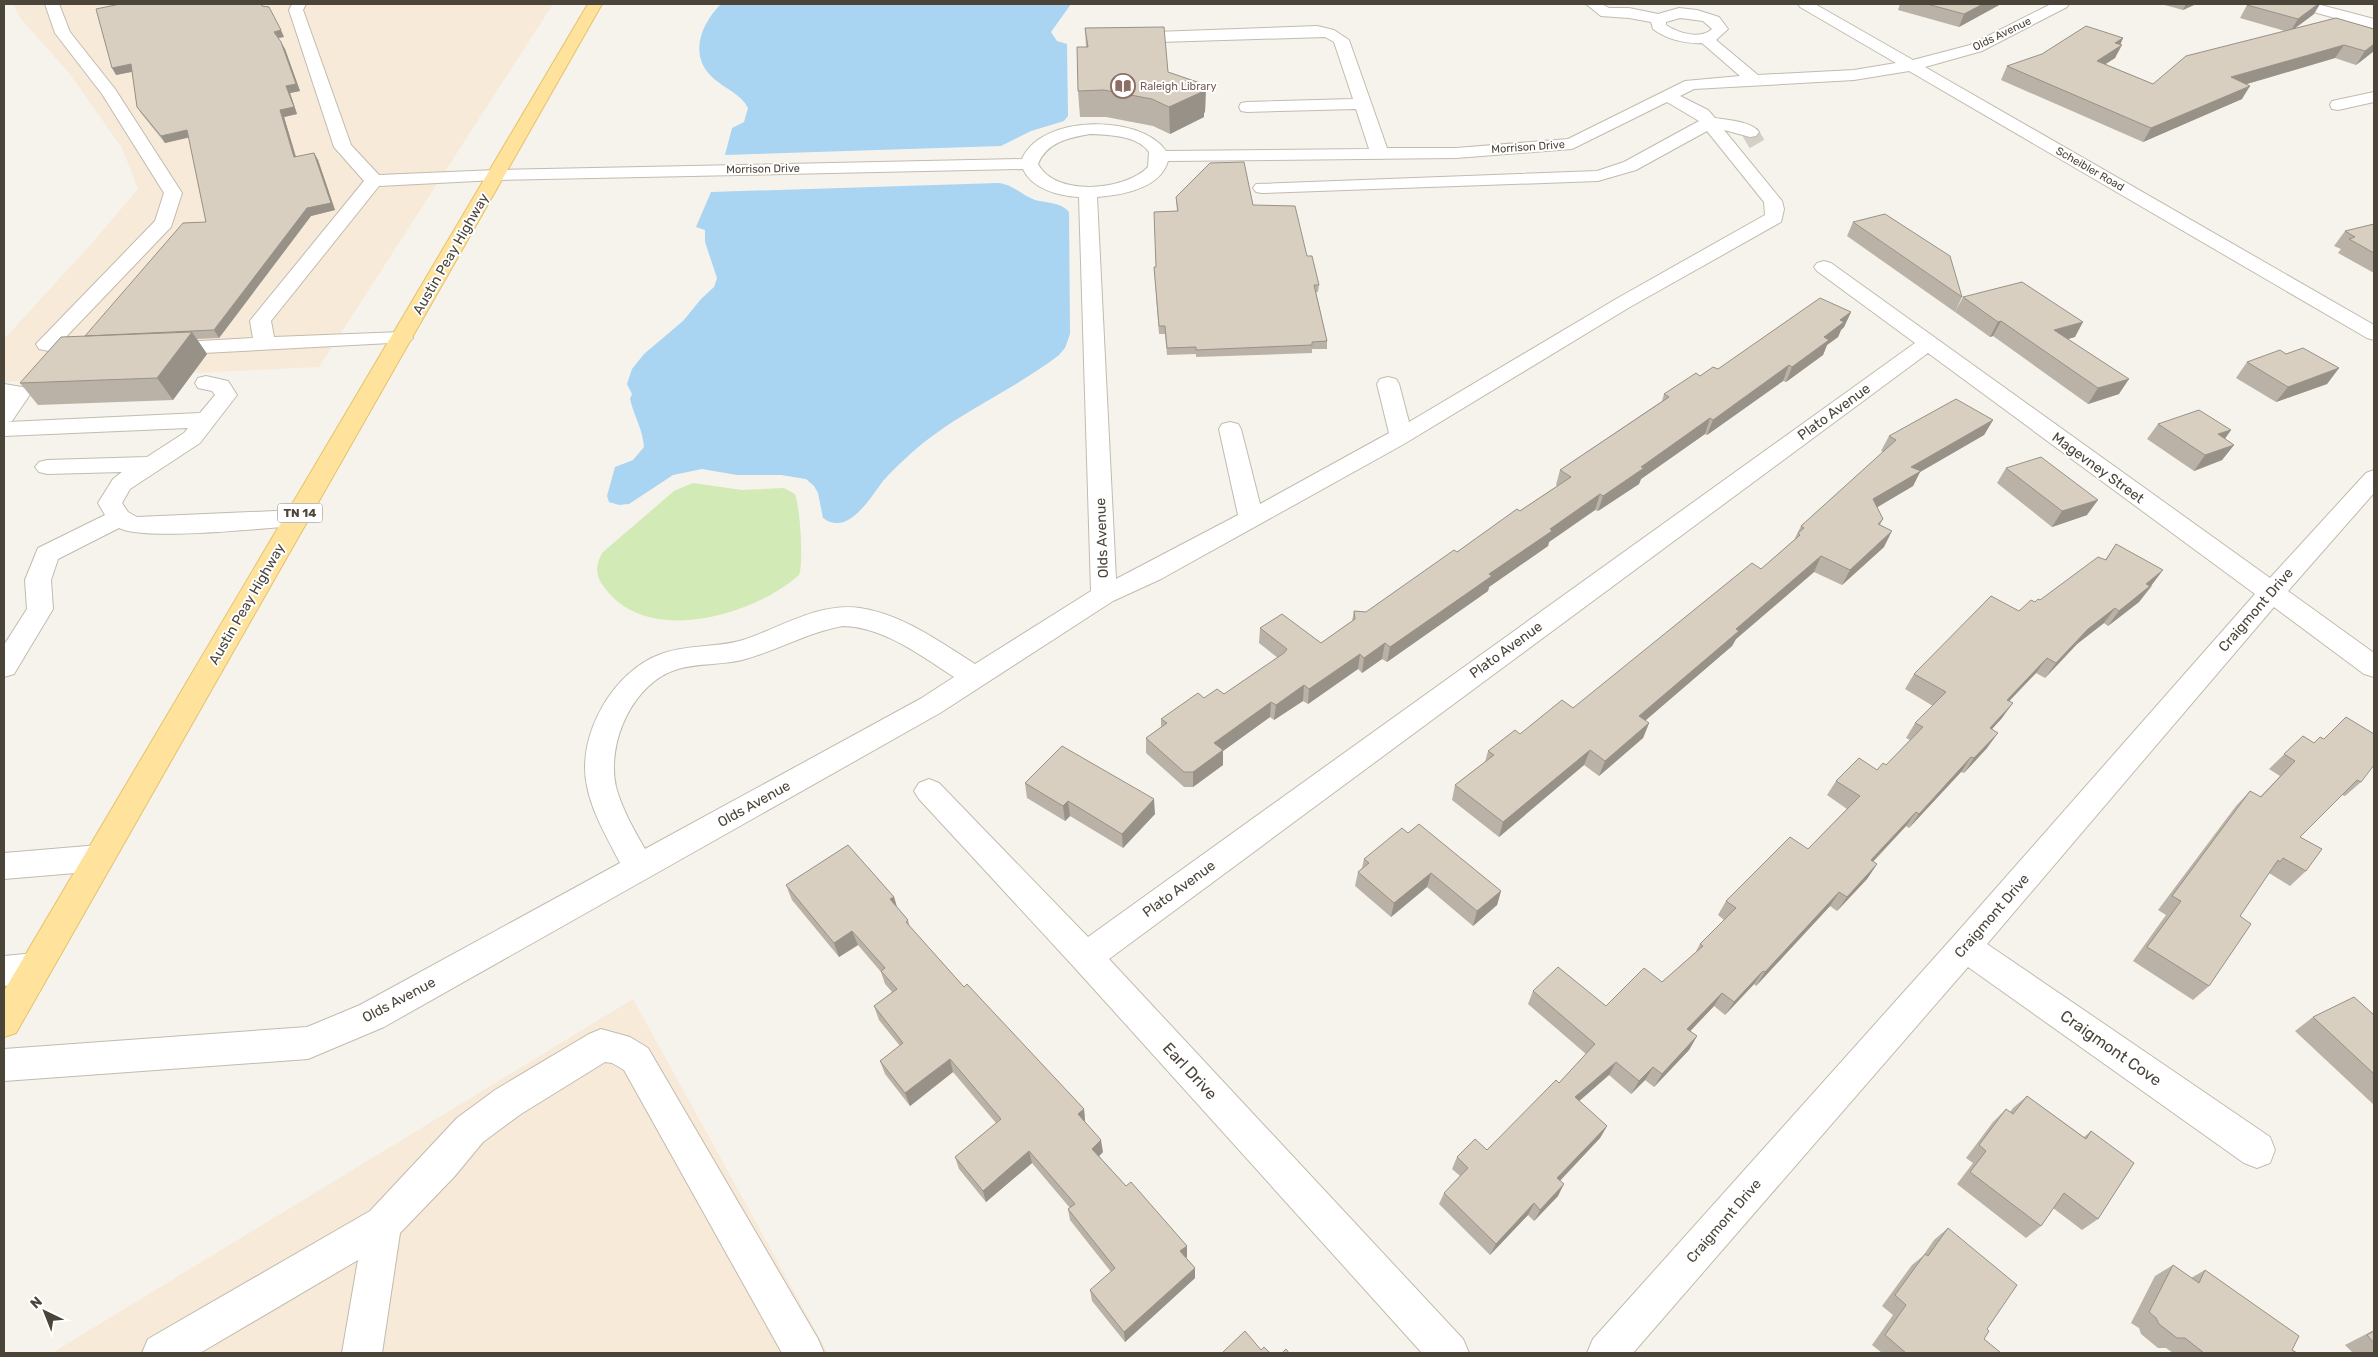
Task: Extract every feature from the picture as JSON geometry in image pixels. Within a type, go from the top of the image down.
[{"type":"main road","name":"Austin Peay Highway","points":[[4,1022],[19,969],[99,858],[596,4]]},
{"type":"street","points":[[52,4],[63,33],[109,92],[172,193],[164,223],[47,344],[84,353],[103,352]]},
{"type":"street","points":[[265,344],[260,321],[374,181],[343,147],[296,10],[299,4]]},
{"type":"street","points":[[1593,4],[1606,13],[1629,13],[1659,19],[1689,9],[1719,25],[1718,33],[1705,38],[1686,38],[1668,33],[1658,26],[1659,19]]},
{"type":"street","name":"Scheibler Road","points":[[1805,4],[2374,334]]},
{"type":"street","name":"Olds Avenue","points":[[1910,66],[1976,48],[2062,4]]},
{"type":"street","points":[[2301,4],[2374,24]]},
{"type":"street","points":[[1122,38],[1317,31],[1330,33],[1341,40],[1380,154]]},
{"type":"street","points":[[1705,38],[1754,80]]},
{"type":"street","name":"Morrison Drive","points":[[1160,156],[1456,153],[1572,144],[1691,84],[1854,75],[1910,66]]},
{"type":"street","points":[[1668,96],[1702,114],[1708,122],[1751,146]]},
{"type":"street","points":[[2338,105],[2374,97]]},
{"type":"street","points":[[1247,107],[1364,104]]},
{"type":"street","points":[[1104,595],[1152,573],[1401,436],[1623,302],[1774,218],[1775,209],[1751,146],[1739,127],[1708,122],[1630,166],[1612,174],[1262,188]]},
{"type":"street","points":[[1090,129],[1110,130],[1144,139],[1155,146],[1160,156],[1158,167],[1149,177],[1141,181],[1112,190],[1088,192],[1066,189],[1047,183],[1035,174],[1029,164],[1032,154],[1040,145],[1053,137],[1090,129]]},
{"type":"street","name":"Morrison Drive","points":[[374,181],[496,175],[1029,164]]},
{"type":"street","name":"Olds Avenue","points":[[4,1065],[308,1042],[372,1016],[930,706],[1104,595],[1088,192]]},
{"type":"street","name":"Magevney Street","points":[[1824,267],[1927,344],[2374,667]]},
{"type":"street","points":[[151,350],[402,338]]},
{"type":"street","name":"Plato Avenue","points":[[1086,957],[1927,344]]},
{"type":"street","points":[[206,383],[220,386],[226,395],[192,438],[121,484],[110,503],[119,518],[133,525],[166,525],[297,518]]},
{"type":"street","points":[[1388,384],[1401,436]]},
{"type":"street","points":[[4,391],[20,394],[4,416]]},
{"type":"street","points":[[4,429],[206,420]]},
{"type":"street","points":[[1230,429],[1251,519]]},
{"type":"street","points":[[48,467],[150,464]]},
{"type":"street","name":"Craigmont Drive","points":[[1607,1353],[1965,947],[2271,593],[2374,478]]},
{"type":"street","points":[[4,667],[40,609],[38,580],[47,554],[119,518]]},
{"type":"street","points":[[638,867],[611,812],[600,777],[603,746],[614,711],[650,670],[671,661],[741,650],[837,617],[859,617],[916,641],[975,677]]},
{"type":"street","name":"Earl Drive","points":[[929,791],[1086,957],[1449,1353]]},
{"type":"street","points":[[4,866],[99,858]]},
{"type":"street","name":"Craigmont Cove","points":[[1965,947],[2257,1150]]},
{"type":"street","points":[[162,1353],[383,1224],[441,1164],[470,1130],[508,1102],[601,1045],[618,1048],[636,1059],[804,1353]]},
{"type":"street","points":[[362,1353],[383,1224]]},
{"type":"shaded area","points":[[13,4],[553,4],[319,367],[4,382],[4,339],[93,242],[138,189],[122,148],[69,73],[21,19]]},
{"type":"shaded area","points":[[633,999],[828,1353],[52,1353]]},
{"type":"green space","points":[[693,483],[742,490],[784,488],[795,494],[801,535],[799,575],[779,590],[755,603],[728,613],[700,619],[672,620],[646,616],[623,605],[604,587],[599,579],[597,565],[603,552],[674,491]]},
{"type":"water","points":[[721,4],[1071,4],[1051,32],[1057,41],[1067,44],[1068,116],[1064,121],[1031,131],[1001,146],[725,155],[732,128],[744,122],[748,108],[737,95],[713,78],[705,69],[701,60],[699,50],[703,30]]},
{"type":"water","points":[[998,183],[1008,185],[1035,200],[1062,206],[1069,212],[1070,334],[1065,348],[1059,355],[1040,369],[960,417],[922,444],[888,475],[858,513],[841,523],[832,523],[823,518],[818,493],[814,486],[806,479],[781,475],[737,475],[702,469],[673,475],[629,504],[619,505],[609,502],[607,496],[615,467],[633,460],[644,447],[630,399],[632,394],[627,384],[632,369],[644,354],[683,321],[701,299],[714,287],[717,278],[705,242],[705,230],[696,227],[711,192]]},
{"type":"building","points":[[120,4],[261,4],[262,6],[269,7],[281,30],[274,32],[281,42],[296,84],[286,86],[294,107],[280,110],[294,157],[314,153],[331,203],[307,208],[214,330],[85,336],[183,223],[206,222],[187,130],[161,136],[137,107],[131,64],[112,68],[96,9]]},
{"type":"building","points":[[1927,4],[1983,4],[1964,14]]},
{"type":"building","points":[[2318,4],[2298,19],[2247,5]]},
{"type":"building","points":[[2336,18],[2374,29],[2374,44],[2365,51],[2344,45],[2231,77],[2250,86],[2151,128],[2007,66],[2042,54],[2086,26],[2123,38],[2115,43],[2122,45],[2097,61],[2153,84],[2186,56]]},
{"type":"building","points":[[1164,27],[1168,72],[1206,85],[1199,89],[1204,91],[1169,107],[1152,99],[1104,90],[1078,91],[1077,47],[1088,47],[1085,28]]},
{"type":"building","points":[[1244,162],[1253,205],[1295,206],[1307,256],[1312,256],[1319,285],[1314,285],[1327,341],[1312,342],[1312,345],[1196,350],[1196,347],[1167,348],[1165,326],[1159,326],[1154,267],[1156,267],[1154,212],[1178,211],[1176,197],[1210,163]]},
{"type":"building","points":[[1885,214],[1950,256],[1962,297],[1853,222]]},
{"type":"building","points":[[2374,224],[2374,253],[2349,239],[2355,237],[2345,231]]},
{"type":"building","points":[[2022,282],[2083,322],[2054,330],[2129,379],[2098,388],[1963,297]]},
{"type":"building","points":[[1820,298],[1851,312],[1840,320],[1844,322],[1824,337],[1829,340],[1792,367],[1789,365],[1713,420],[1710,418],[1641,467],[1644,468],[1603,496],[1600,494],[1550,529],[1552,531],[1489,574],[1492,576],[1390,647],[1385,643],[1364,658],[1360,654],[1309,689],[1304,685],[1276,705],[1271,702],[1214,743],[1223,750],[1193,772],[1184,772],[1146,738],[1167,723],[1161,719],[1198,693],[1204,698],[1217,689],[1224,694],[1284,653],[1287,649],[1260,628],[1282,614],[1321,643],[1355,619],[1354,611],[1366,612],[1454,550],[1457,552],[1517,509],[1520,511],[1571,477],[1560,470],[1669,397],[1664,394],[1696,373],[1700,376],[1713,367],[1718,369]]},
{"type":"building","points":[[192,332],[157,378],[20,383],[61,337]]},
{"type":"building","points":[[2303,348],[2339,368],[2288,387],[2247,362],[2280,350],[2286,354]]},
{"type":"building","points":[[1956,399],[1993,420],[1911,467],[1921,471],[1873,499],[1883,519],[1878,524],[1892,531],[1850,570],[1821,556],[1736,629],[1739,631],[1639,716],[1649,723],[1605,761],[1590,750],[1503,822],[1455,785],[1494,755],[1488,751],[1515,730],[1520,734],[1562,700],[1573,708],[1752,563],[1761,569],[1800,535],[1798,533],[1804,528],[1801,526],[1896,440],[1889,436]]},
{"type":"building","points":[[2199,410],[2231,430],[2218,434],[2234,445],[2205,455],[2158,424]]},
{"type":"building","points":[[2041,457],[2098,500],[2062,511],[2006,468]]},
{"type":"building","points":[[2116,544],[2163,570],[2146,584],[2150,586],[2119,611],[2115,608],[2088,629],[2056,663],[2047,658],[2007,700],[2013,703],[1990,728],[1998,733],[1974,758],[1971,757],[1919,814],[1916,812],[1871,860],[1877,864],[1847,897],[1839,892],[1765,972],[1763,971],[1734,1002],[1722,993],[1687,1029],[1697,1036],[1662,1074],[1653,1067],[1639,1081],[1616,1062],[1575,1097],[1607,1126],[1557,1178],[1564,1184],[1540,1210],[1534,1203],[1496,1244],[1444,1193],[1468,1168],[1457,1157],[1475,1139],[1487,1150],[1556,1080],[1559,1083],[1595,1044],[1533,991],[1558,967],[1606,1006],[1644,968],[1662,982],[1703,946],[1700,944],[1736,908],[1726,901],[1790,837],[1808,849],[1860,796],[1836,781],[1859,758],[1877,770],[1883,763],[1886,765],[1923,727],[1915,723],[1946,692],[1914,674],[1991,596],[2019,611],[2031,600],[2035,602],[2038,599],[2040,600],[2098,557],[2106,560]]},
{"type":"building","points":[[2346,717],[2374,734],[2374,765],[2361,782],[2357,780],[2300,837],[2322,849],[2306,871],[2283,858],[2280,862],[2278,860],[2240,916],[2251,924],[2209,986],[2147,947],[2181,901],[2172,896],[2250,791],[2261,797],[2295,761],[2284,754],[2303,736],[2314,743],[2320,737],[2324,739]]},
{"type":"building","points":[[1062,746],[1154,799],[1122,834],[1068,801],[1063,806],[1025,783]]},
{"type":"building","points":[[1419,824],[1501,891],[1477,911],[1431,873],[1394,903],[1358,872],[1369,863],[1364,859],[1402,828],[1408,833]]},
{"type":"building","points":[[848,845],[894,897],[890,899],[908,920],[906,922],[964,987],[967,984],[1084,1109],[1078,1114],[1101,1140],[1092,1149],[1126,1186],[1131,1182],[1187,1246],[1180,1251],[1195,1268],[1124,1332],[1090,1290],[1115,1268],[1068,1209],[1075,1204],[1029,1151],[983,1191],[955,1157],[1001,1119],[950,1059],[905,1093],[880,1061],[903,1043],[874,1006],[897,989],[881,971],[885,968],[852,931],[834,943],[786,885]]},
{"type":"building","points":[[2354,997],[2374,1015],[2374,1074],[2313,1017]]},
{"type":"building","points":[[2027,1096],[2086,1139],[2091,1131],[2134,1163],[2098,1219],[2064,1193],[2041,1226],[1970,1172],[1986,1151],[1979,1145],[2006,1109],[2013,1114]]},
{"type":"building","points":[[1948,1228],[2017,1285],[1987,1329],[1989,1331],[1984,1339],[2001,1353],[1906,1353],[1885,1335],[1906,1305],[1895,1295],[1925,1254],[1928,1256]]},
{"type":"building","points":[[2173,1265],[2199,1283],[2205,1270],[2299,1336],[2292,1350],[2297,1353],[2204,1353],[2185,1338],[2177,1338],[2159,1324],[2156,1318],[2149,1312]]},
{"type":"building","points":[[1245,1331],[1261,1350],[1264,1347],[1270,1353],[1222,1353]]},
{"type":"building","points":[[2374,1331],[2374,1343],[2367,1335]]},
{"type":"tunnel","points":[[1750,132],[1757,144]]},
{"type":"place","name":"Raleigh Library","points":[[1123,86]]}]
